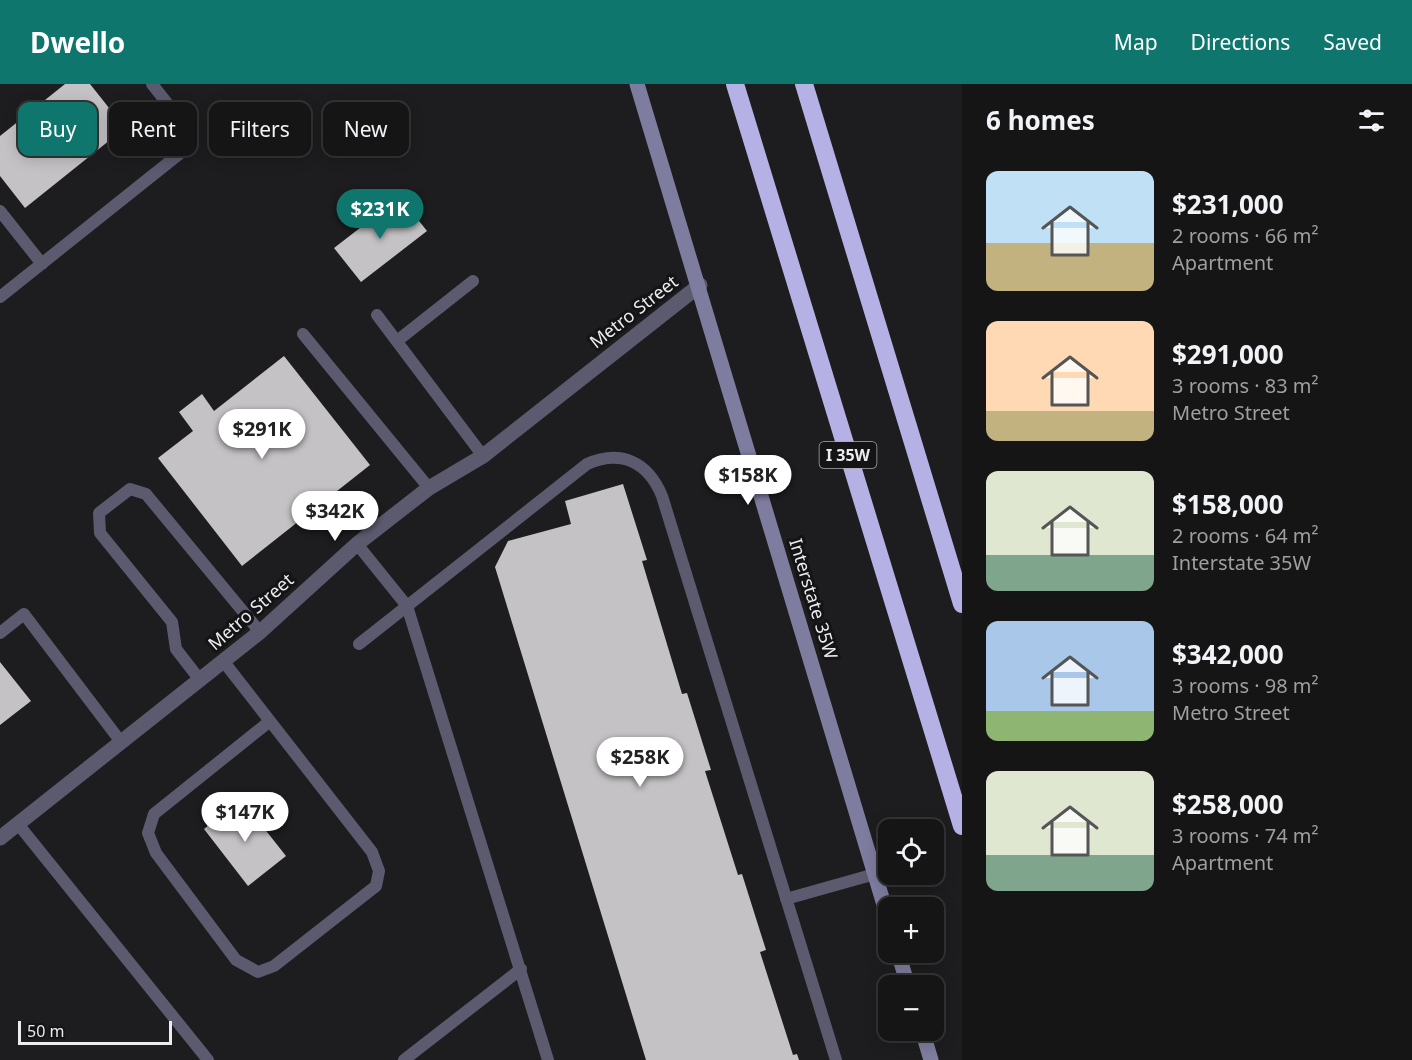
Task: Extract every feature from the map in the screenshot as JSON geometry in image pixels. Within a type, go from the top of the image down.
[{"type":"highway","name":"I 35W","points":[[735,84],[962,826]]},
{"type":"highway","points":[[804,84],[962,604]]},
{"type":"street","name":"Interstate 35W","points":[[637,84],[700,285],[882,897]]},
{"type":"street","name":"Metro Street","points":[[0,838],[224,662],[357,544],[429,488],[483,456],[700,285]]},
{"type":"street","points":[[925,1041],[931,1060]]},
{"type":"lane","points":[[0,297],[183,151],[185,126],[152,84]]},
{"type":"lane","points":[[0,211],[42,264]]},
{"type":"lane","points":[[397,341],[473,281]]},
{"type":"lane","points":[[377,315],[483,456]]},
{"type":"lane","points":[[303,334],[429,488]]},
{"type":"lane","points":[[359,644],[587,464],[614,456],[630,460],[642,467],[658,486],[662,496],[836,1060]]},
{"type":"lane","points":[[200,680],[176,649],[172,622],[100,533],[99,513],[130,489],[146,494],[260,632]]},
{"type":"lane","points":[[357,544],[407,606],[548,1060]]},
{"type":"lane","points":[[0,633],[24,614],[121,742]]},
{"type":"lane","points":[[224,662],[270,721],[372,852],[379,871],[376,886],[274,966],[258,972],[237,960],[156,853],[148,833],[154,814],[270,721]]},
{"type":"lane","points":[[18,824],[208,1060]]},
{"type":"lane","points":[[786,899],[875,874]]},
{"type":"lane","points":[[404,1060],[521,969]]},
{"type":"building","points":[[65,84],[90,84],[109,108],[109,141],[97,150],[97,102],[42,102]]},
{"type":"building","points":[[18,122],[18,156],[90,156],[25,208],[0,176],[0,136]]},
{"type":"building","points":[[400,197],[427,231],[361,282],[334,248]]},
{"type":"building","points":[[284,356],[370,465],[242,566],[158,458],[193,431],[179,412],[202,394],[214,411]]},
{"type":"building","points":[[623,484],[647,560],[642,561],[682,694],[687,693],[711,770],[705,771],[738,875],[742,874],[766,950],[760,952],[793,1055],[797,1054],[799,1060],[646,1060],[495,567],[508,541],[571,524],[565,501]]},
{"type":"building","points":[[0,662],[31,701],[0,725]]},
{"type":"building","points":[[241,799],[286,856],[248,886],[204,829]]}]
